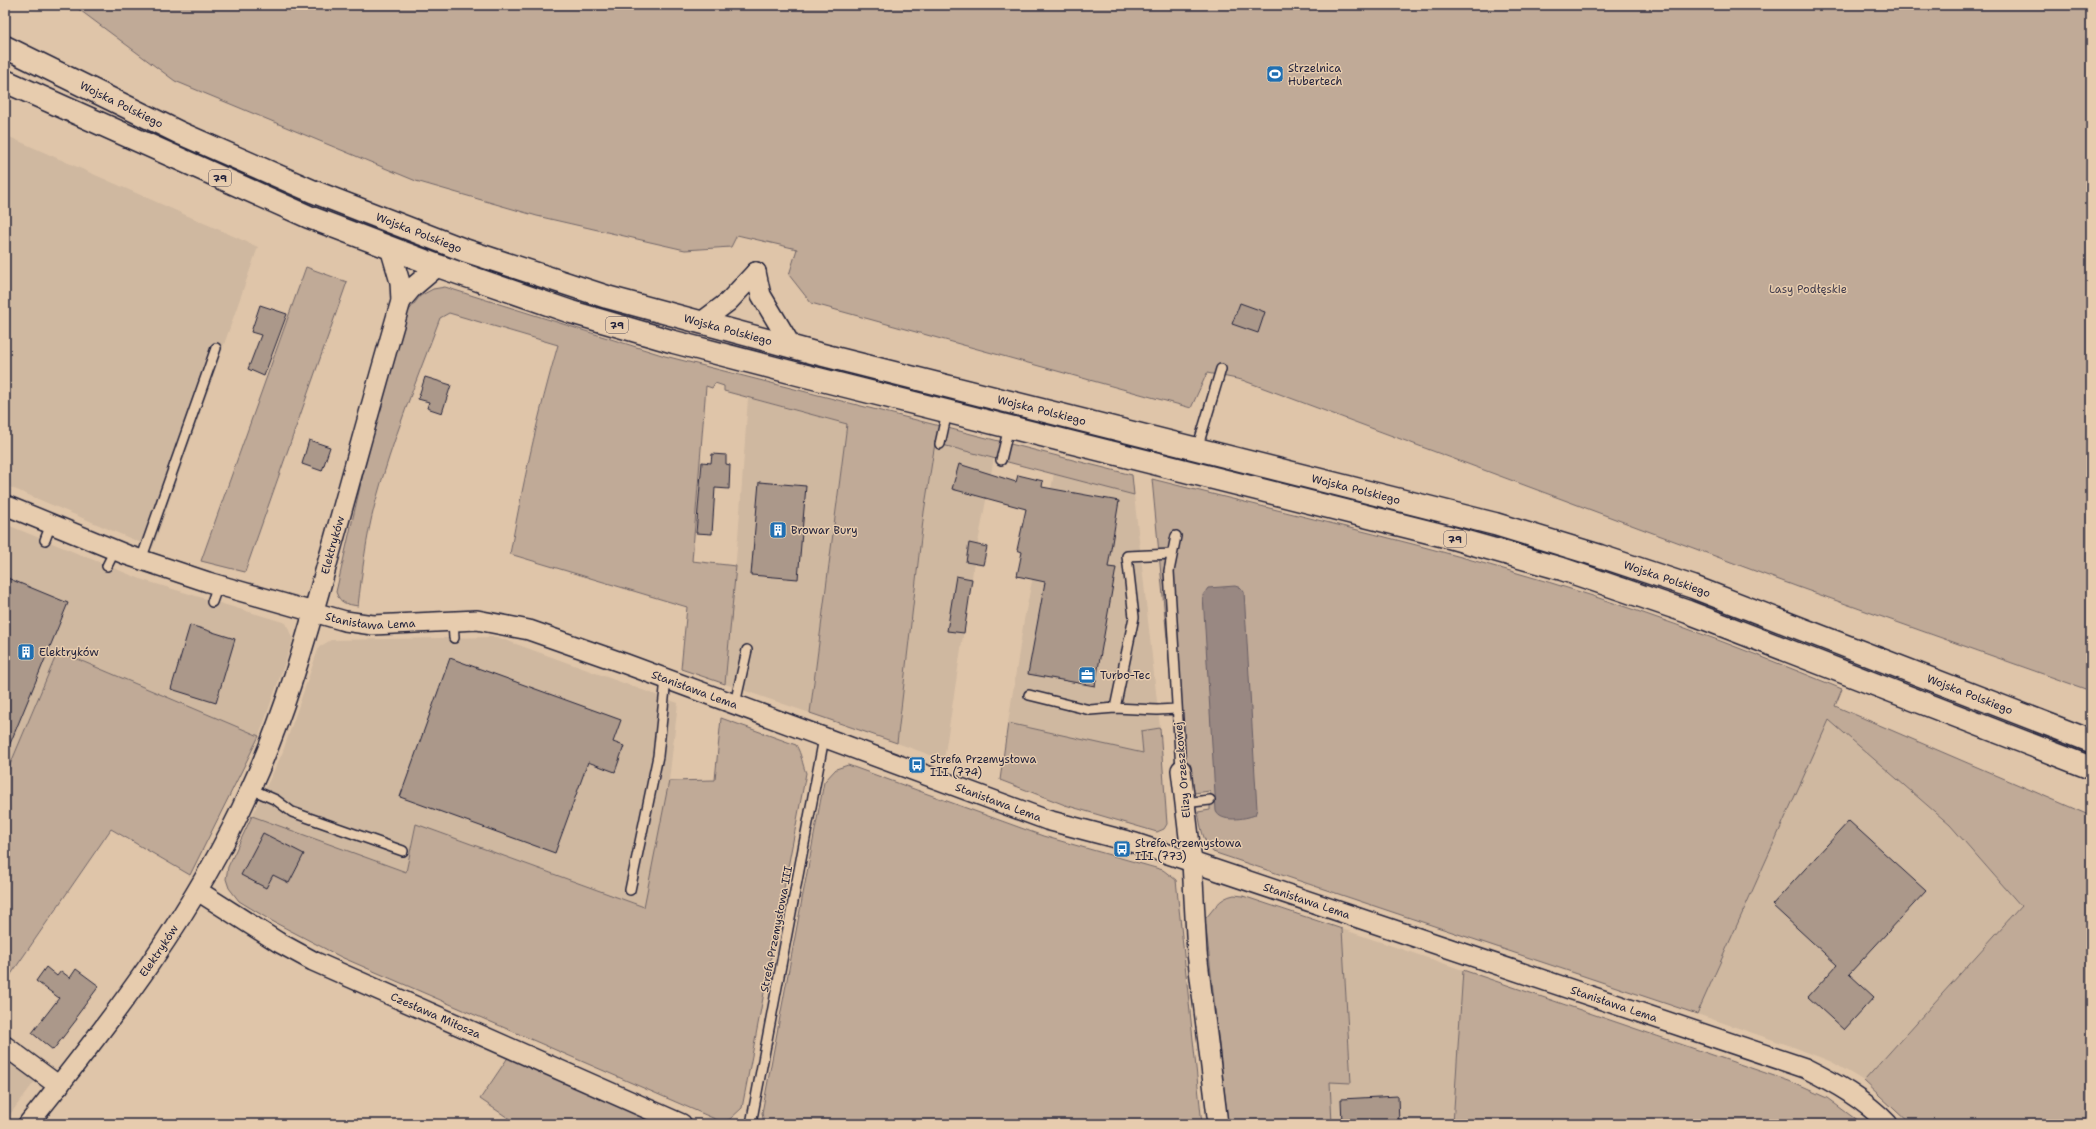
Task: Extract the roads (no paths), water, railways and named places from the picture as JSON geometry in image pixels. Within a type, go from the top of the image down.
[{"type":"main road","name":"Wojska Polskiego","points":[[5,47],[180,133],[312,191],[420,233],[526,271],[607,297],[700,323],[1458,514],[1600,556],[1693,587],[2091,741]]},
{"type":"main road","name":"79","points":[[5,81],[248,191],[390,248],[557,307],[638,332],[947,412],[1448,537],[1562,569],[1688,612],[2091,768]]},
{"type":"street","name":"Elektryków","points":[[28,1124],[115,1012],[198,891],[251,789],[273,736],[314,613],[401,301],[400,282],[390,248]]},
{"type":"street","name":"Elektryków","points":[[401,301],[412,288],[438,266]]},
{"type":"street","points":[[700,323],[739,292],[756,272],[761,295],[792,347]]},
{"type":"street","name":"Stanisława Lema","points":[[5,504],[48,532],[111,558],[141,560],[215,593],[314,613],[344,622],[453,629],[495,622],[529,630],[735,704],[1047,820],[1135,843],[1805,1068],[1850,1093],[1888,1124]]},
{"type":"street","name":"Elizy Orzeszkowej","points":[[1181,770],[1192,862],[1199,966],[1218,1124]]},
{"type":"street","name":"Czesława Miłosza","points":[[198,891],[278,942],[313,961],[682,1124]]},
{"type":"street","points":[[5,1046],[59,1086]]},
{"type":"lane","points":[[141,560],[216,348]]},
{"type":"lane","points":[[1197,449],[1221,369]]},
{"type":"lane","points":[[940,444],[947,412]]},
{"type":"lane","points":[[1001,460],[1009,427]]},
{"type":"lane","name":"Elizy Orzeszkowej","points":[[1176,536],[1169,571],[1181,770]]},
{"type":"lane","points":[[1115,708],[1134,617],[1127,556],[1172,554]]},
{"type":"lane","points":[[735,704],[746,650]]},
{"type":"lane","points":[[630,890],[658,756],[666,679]]},
{"type":"lane","points":[[1029,695],[1090,710],[1115,708],[1157,710],[1177,709]]},
{"type":"lane","name":"Strefa Przemysłowa III","points":[[751,1124],[824,738]]},
{"type":"lane","points":[[251,789],[276,800],[292,812],[403,851]]},
{"type":"lane","points":[[1184,803],[1210,800]]},
{"type":"place","name":"Strzelnica Hubertech","points":[[1275,74]]},
{"type":"place","name":"Browar Bury","points":[[778,530]]},
{"type":"place","name":"Elektryków","points":[[26,652]]},
{"type":"place","name":"Turbo-Tec","points":[[1087,675]]},
{"type":"place","name":"Strefa Przemysłowa III (774)","points":[[917,765]]},
{"type":"place","name":"Strefa Przemysłowa III (773)","points":[[1122,849]]},
{"type":"park label","name":"Lasy Podłęskie","points":[[1808,289]]}]
